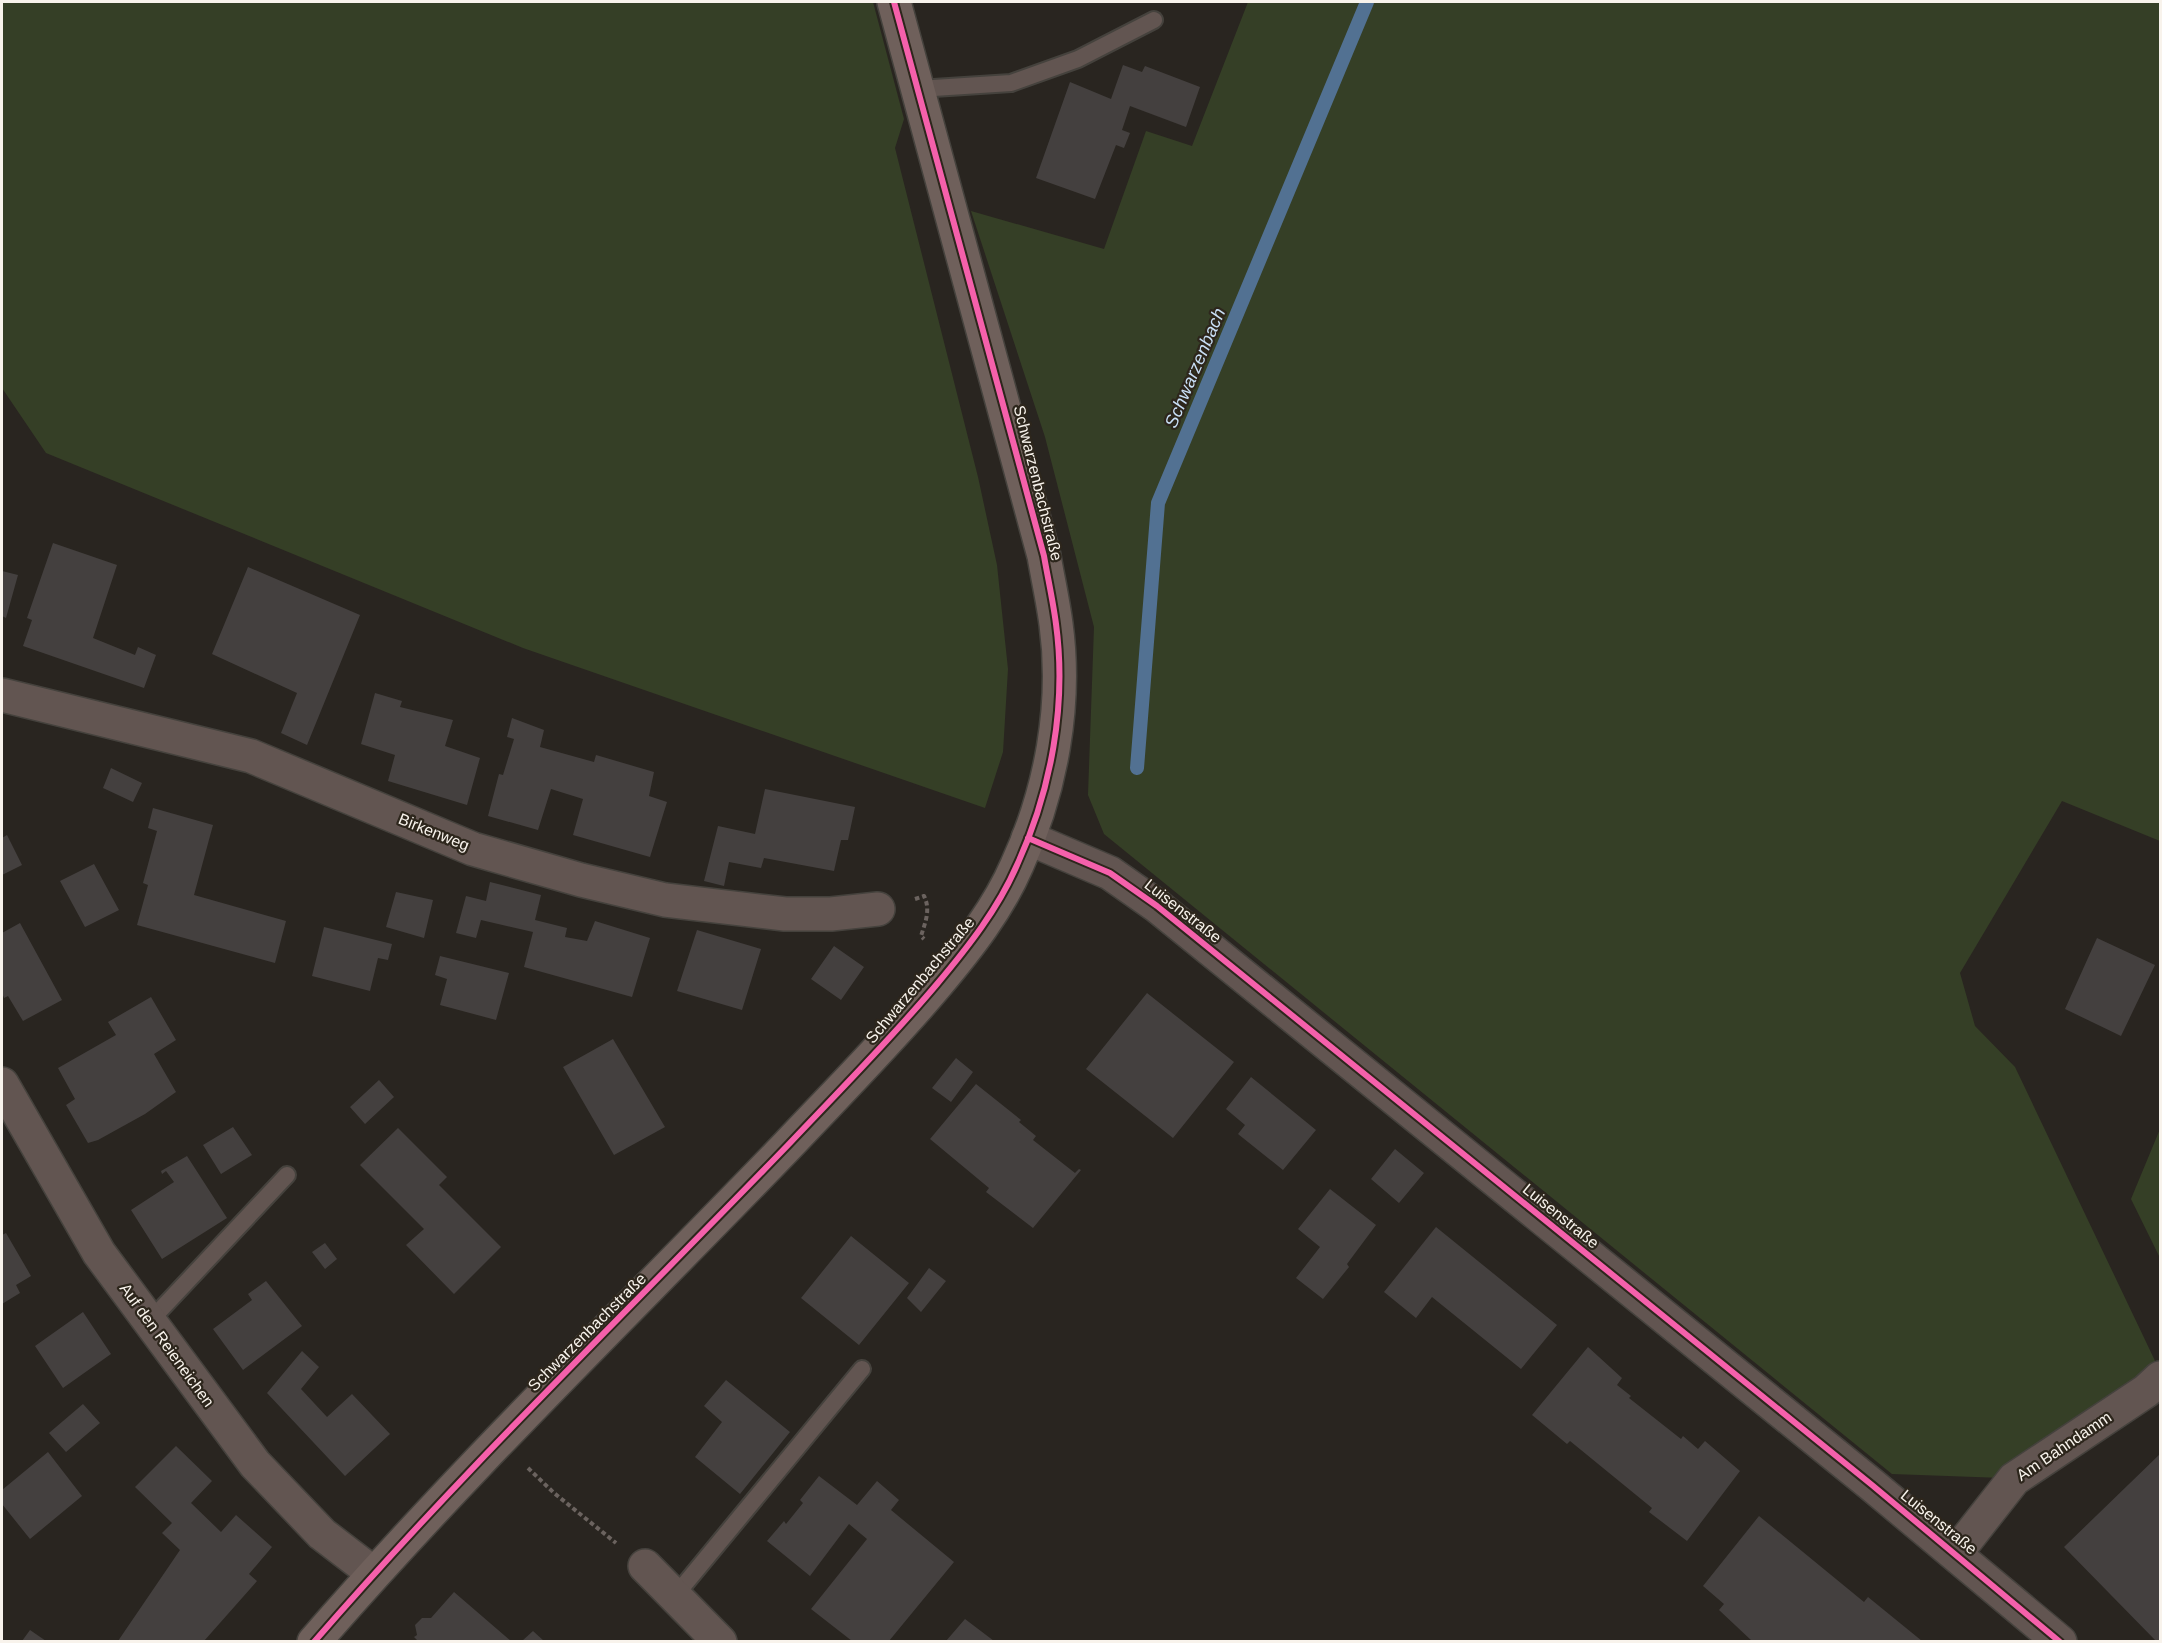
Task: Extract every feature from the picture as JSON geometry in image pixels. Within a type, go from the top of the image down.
[{"type":"main road","name":"Schwarzenbachstraße","points":[[314,1641],[373,1573],[483,1456],[658,1280],[918,1008],[985,925],[1017,866],[1028,838],[1043,794],[1058,718],[1056,625],[1044,556],[894,2]]},
{"type":"street","name":"Birkenweg","points":[[2,695],[251,756],[473,849],[582,880],[665,900],[785,914],[831,914],[879,909]]},
{"type":"street","name":"Luisenstraße","points":[[1028,838],[1110,873],[1157,906],[1956,1553],[2060,1641]]},
{"type":"street","name":"Auf den Reieneichen","points":[[2,1084],[99,1253],[255,1464],[322,1534],[373,1573]]},
{"type":"street","name":"Am Bahndamm","points":[[1956,1553],[2014,1479],[2146,1391],[2160,1378]]},
{"type":"street","points":[[645,1566],[720,1641]]},
{"type":"lane","points":[[918,90],[1011,83],[1078,59],[1154,20]]},
{"type":"lane","points":[[150,1321],[287,1175]]},
{"type":"lane","points":[[675,1596],[862,1370]]},
{"type":"path","points":[[922,931],[927,911],[926,901]]},
{"type":"path","points":[[554,1493],[645,1566]]},
{"type":"green space","points":[[2,2],[873,2],[904,119],[895,148],[978,477],[997,565],[1008,669],[1003,752],[985,808],[523,648],[46,453],[2,388]]},
{"type":"green space","points":[[1248,2],[2160,2],[2160,841],[2062,801],[1960,973],[1975,1026],[2015,1067],[2157,1365],[2003,1478],[1892,1474],[1104,834],[1088,795],[1094,627],[1045,437],[971,211],[1104,249],[1146,131],[1192,146]]},
{"type":"green space","points":[[2160,1129],[2160,1258],[2131,1199]]},
{"type":"building","points":[[1123,65],[1142,72],[1145,66],[1200,87],[1186,127],[1130,106],[1122,130],[1130,133],[1124,148],[1116,145],[1095,199],[1036,178],[1070,82],[1111,99]]},
{"type":"building","points":[[53,543],[117,565],[93,638],[135,655],[138,647],[156,655],[144,688],[23,646],[32,620],[27,618]]},
{"type":"building","points":[[248,567],[360,615],[307,745],[281,733],[297,693],[212,654]]},
{"type":"building","points":[[2,571],[18,575],[6,618],[2,616]]},
{"type":"building","points":[[375,693],[402,701],[400,707],[453,720],[445,746],[480,758],[467,805],[388,781],[395,755],[361,744]]},
{"type":"building","points":[[512,718],[544,730],[540,747],[594,762],[596,755],[654,772],[649,796],[667,802],[650,857],[573,835],[583,799],[551,789],[538,830],[488,816],[499,774],[503,775],[514,739],[507,737]]},
{"type":"building","points":[[111,768],[142,783],[133,802],[103,788]]},
{"type":"building","points":[[765,789],[855,807],[848,840],[841,840],[834,871],[764,858],[761,868],[729,862],[724,886],[704,881],[718,826],[755,834]]},
{"type":"building","points":[[153,808],[213,825],[194,895],[286,921],[275,963],[137,925],[148,885],[143,883],[157,831],[148,828]]},
{"type":"building","points":[[7,835],[22,865],[2,875],[2,838]]},
{"type":"building","points":[[94,864],[119,910],[85,927],[60,881]]},
{"type":"building","points":[[490,882],[541,895],[535,920],[567,928],[565,937],[587,941],[595,921],[650,938],[632,997],[524,967],[533,932],[481,920],[476,938],[456,933],[466,896],[486,901]]},
{"type":"building","points":[[396,892],[433,900],[424,938],[386,927]]},
{"type":"building","points":[[20,923],[62,1000],[23,1021],[8,996],[4,998],[2,993],[2,933]]},
{"type":"building","points":[[324,927],[392,944],[388,960],[378,958],[370,991],[312,976]]},
{"type":"building","points":[[697,930],[761,949],[742,1010],[677,991]]},
{"type":"building","points":[[2097,938],[2155,965],[2121,1036],[2065,1009]]},
{"type":"building","points":[[834,946],[864,967],[841,1000],[811,979]]},
{"type":"building","points":[[440,956],[509,973],[496,1020],[440,1005],[447,979],[435,975]]},
{"type":"building","points":[[1147,993],[1234,1062],[1173,1138],[1086,1069]]},
{"type":"building","points":[[151,997],[176,1040],[154,1054],[176,1092],[145,1114],[98,1140],[88,1143],[66,1105],[75,1099],[58,1068],[116,1035],[108,1022]]},
{"type":"building","points":[[613,1039],[665,1127],[614,1155],[563,1067]]},
{"type":"building","points":[[956,1058],[973,1072],[951,1102],[932,1088]]},
{"type":"building","points":[[1251,1077],[1316,1130],[1283,1170],[1238,1134],[1245,1125],[1226,1109]]},
{"type":"building","points":[[379,1080],[394,1097],[365,1124],[350,1107]]},
{"type":"building","points":[[976,1084],[1021,1120],[1019,1122],[1036,1136],[1033,1140],[1075,1173],[1081,1170],[1033,1228],[986,1192],[989,1188],[930,1139]]},
{"type":"building","points":[[233,1127],[252,1155],[221,1174],[203,1145]]},
{"type":"building","points":[[398,1128],[447,1177],[439,1185],[501,1247],[454,1294],[406,1245],[424,1229],[360,1165]]},
{"type":"building","points":[[1395,1149],[1424,1173],[1399,1203],[1371,1179]]},
{"type":"building","points":[[187,1156],[227,1218],[162,1259],[131,1210],[174,1182],[166,1171],[162,1174],[161,1171]]},
{"type":"building","points":[[1330,1189],[1376,1225],[1347,1264],[1349,1267],[1323,1299],[1296,1278],[1320,1247],[1298,1229]]},
{"type":"building","points":[[1436,1227],[1557,1325],[1521,1369],[1432,1297],[1416,1318],[1384,1292]]},
{"type":"building","points":[[6,1233],[31,1276],[16,1285],[20,1293],[2,1304],[2,1235]]},
{"type":"building","points":[[851,1236],[909,1283],[859,1345],[801,1298]]},
{"type":"building","points":[[325,1243],[337,1259],[325,1269],[312,1252]]},
{"type":"building","points":[[929,1268],[946,1281],[921,1312],[907,1298]]},
{"type":"building","points":[[266,1281],[302,1326],[243,1370],[213,1329],[252,1300],[248,1294]]},
{"type":"building","points":[[83,1312],[111,1354],[63,1388],[35,1346]]},
{"type":"building","points":[[1588,1347],[1622,1378],[1617,1385],[1631,1396],[1629,1398],[1681,1439],[1683,1436],[1698,1449],[1705,1441],[1740,1471],[1687,1541],[1649,1512],[1652,1508],[1570,1441],[1567,1444],[1532,1415]]},
{"type":"building","points":[[302,1351],[319,1367],[301,1389],[327,1417],[352,1394],[390,1434],[345,1476],[267,1393]]},
{"type":"building","points":[[726,1380],[790,1432],[740,1494],[695,1457],[722,1422],[704,1406]]},
{"type":"building","points":[[83,1404],[100,1423],[66,1452],[49,1433]]},
{"type":"building","points":[[176,1446],[212,1481],[191,1503],[221,1532],[236,1515],[272,1547],[249,1574],[257,1581],[204,1641],[118,1641],[180,1550],[162,1533],[172,1523],[135,1487]]},
{"type":"building","points":[[48,1452],[82,1496],[30,1539],[2,1504],[2,1490]]},
{"type":"building","points":[[2160,1454],[2160,1641],[2156,1641],[2064,1547]]},
{"type":"building","points":[[819,1476],[857,1505],[877,1481],[899,1500],[891,1510],[954,1562],[889,1641],[852,1641],[811,1609],[867,1539],[849,1524],[810,1576],[767,1541],[784,1521],[786,1524],[803,1503],[800,1500]]},
{"type":"building","points":[[1759,1516],[1864,1602],[1868,1597],[1922,1641],[1752,1641],[1719,1610],[1724,1604],[1703,1586]]},
{"type":"building","points":[[454,1592],[511,1641],[418,1641],[414,1637],[417,1635],[415,1625],[422,1618],[431,1618]]},
{"type":"building","points":[[965,1619],[994,1641],[946,1641]]},
{"type":"building","points":[[30,1630],[46,1641],[22,1641]]},
{"type":"building","points":[[533,1631],[544,1641],[522,1641]]},
{"type":"waterway","name":"Schwarzenbach","points":[[1137,768],[1158,503],[1367,2]]},
{"type":"cycle path","points":[[314,1642],[488,1452],[788,1145],[919,1005],[960,956],[992,912],[1029,837],[1047,778],[1057,716],[1059,655],[1056,624],[1044,556],[894,2]]},
{"type":"cycle path","points":[[1028,838],[1110,873],[1157,906],[1872,1485],[2060,1642]]}]
